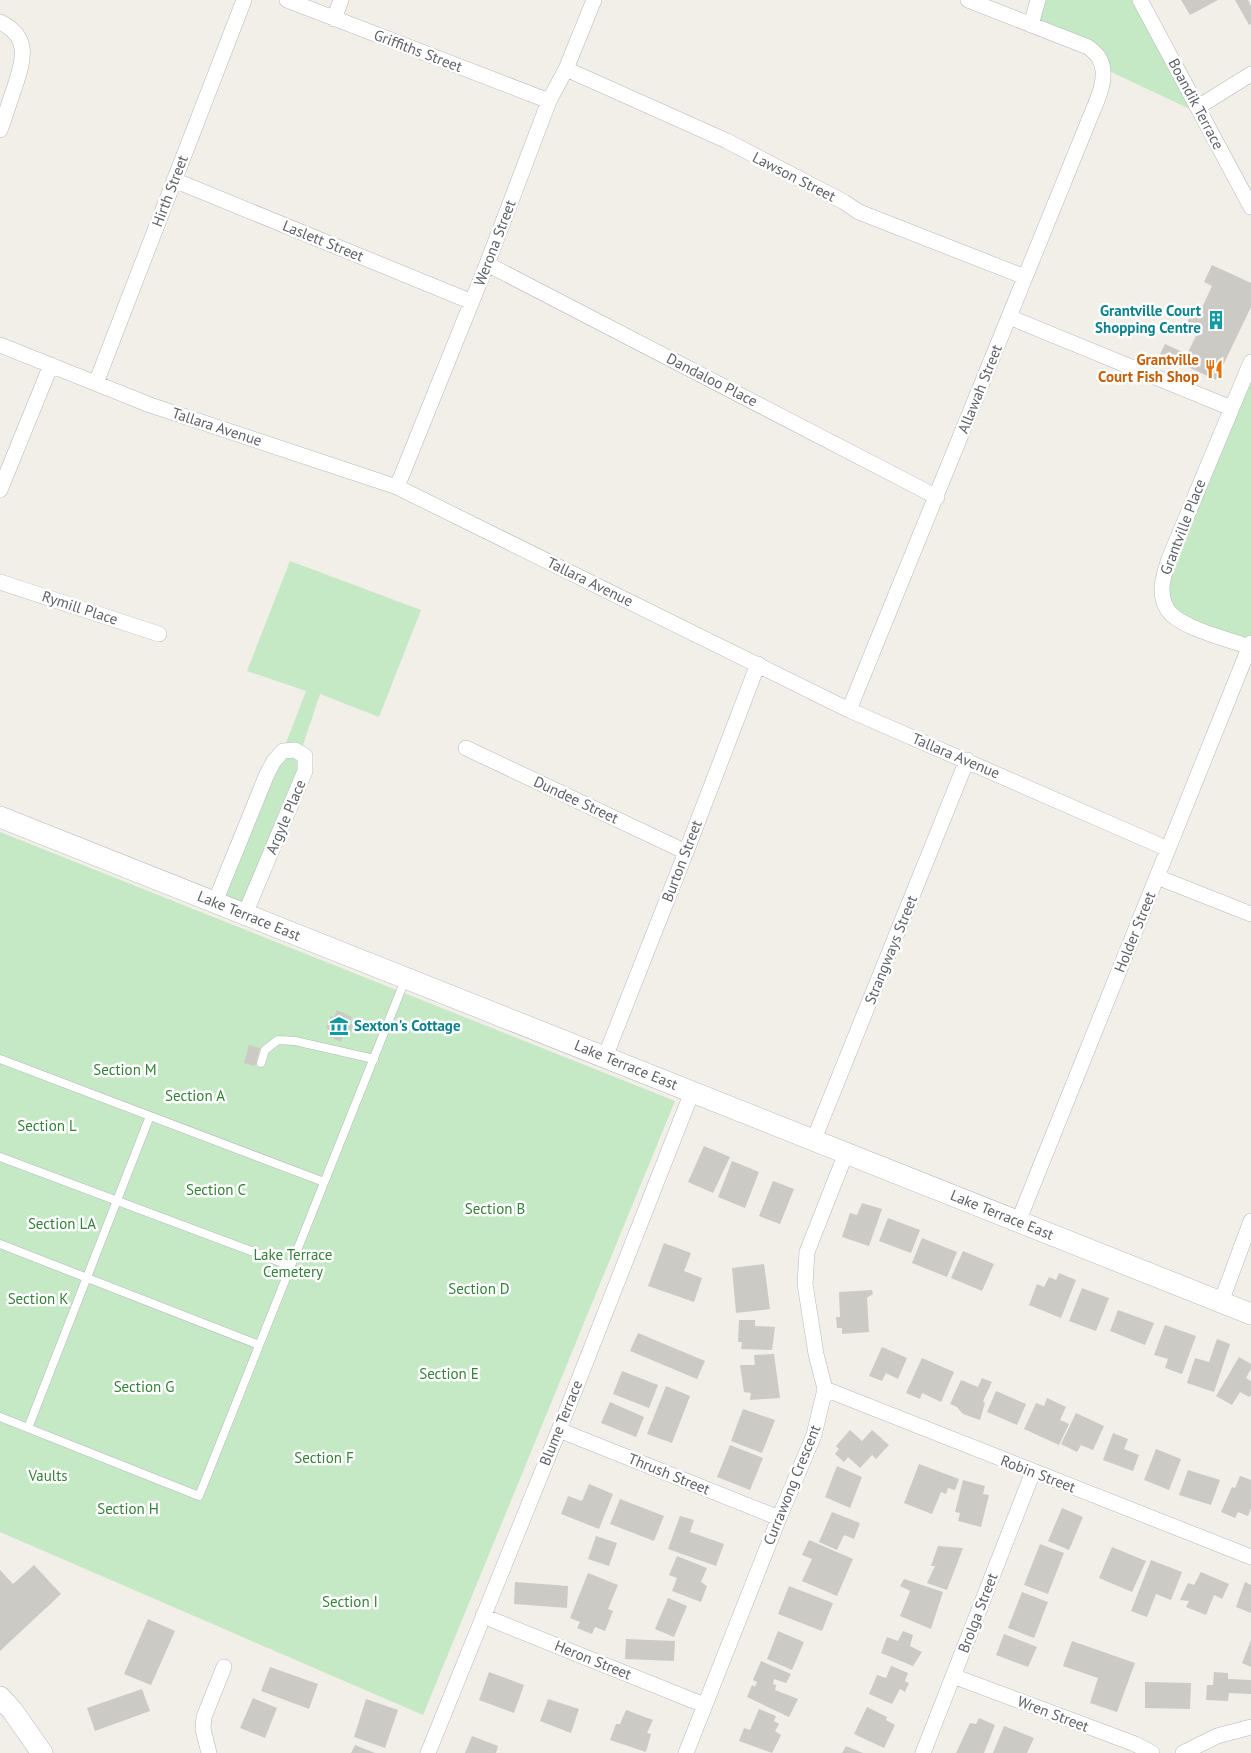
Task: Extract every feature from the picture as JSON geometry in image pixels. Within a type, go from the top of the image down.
[{"type":"street","name":"Hirth Street","points":[[96,383],[244,0]]},
{"type":"street","name":"Griffiths Street","points":[[287,0],[549,101]]},
{"type":"street","points":[[334,19],[341,0]]},
{"type":"street","name":"Werona Street","points":[[397,487],[487,264],[549,101],[566,69],[594,0]]},
{"type":"street","points":[[968,0],[1031,25],[1038,0]]},
{"type":"street","name":"Boandik Terrace","points":[[1140,0],[1251,207]]},
{"type":"street","points":[[0,22],[10,27],[20,39],[23,51],[22,65],[0,130]]},
{"type":"street","name":"Allawah Street","points":[[849,710],[1010,317],[1100,91],[1103,67],[1099,56],[1088,48],[1031,25]]},
{"type":"street","name":"Lawson Street","points":[[566,69],[727,141],[844,202],[859,212],[1026,277]]},
{"type":"street","points":[[1198,107],[1251,74]]},
{"type":"street","name":"Laslett Street","points":[[174,180],[472,302]]},
{"type":"street","name":"Dandaloo Place","points":[[487,264],[937,497]]},
{"type":"street","points":[[1010,317],[1232,408]]},
{"type":"street","name":"Tallara Avenue","points":[[0,345],[150,405],[397,487],[849,710],[1168,849]]},
{"type":"street","name":"Grantville Place","points":[[1250,645],[1190,626],[1183,622],[1171,614],[1164,603],[1162,591],[1163,579],[1169,559],[1251,362]]},
{"type":"street","points":[[0,490],[51,365]]},
{"type":"street","name":"Rymill Place","points":[[0,582],[160,634]]},
{"type":"street","name":"Holder Street","points":[[1018,1222],[1250,645]]},
{"type":"street","name":"Burton Street","points":[[605,1057],[758,664]]},
{"type":"street","name":"Dundee Street","points":[[466,748],[686,852]]},
{"type":"street","name":"Argyle Place","points":[[215,902],[267,774],[274,761],[283,751],[295,750],[305,756],[305,771],[245,914]]},
{"type":"street","name":"Strangways Street","points":[[814,1139],[967,760]]},
{"type":"street","name":"Lake Terrace East","points":[[0,817],[1251,1314]]},
{"type":"street","points":[[1157,877],[1251,914]]},
{"type":"street","name":"Blume Terrace","points":[[428,1753],[559,1430],[692,1092]]},
{"type":"street","name":"Currawong Crescent","points":[[686,1753],[814,1435],[825,1390],[816,1354],[805,1284],[805,1269],[807,1252],[846,1153]]},
{"type":"street","points":[[1221,1302],[1251,1221]]},
{"type":"street","name":"Robin Street","points":[[825,1390],[1251,1557]]},
{"type":"street","name":"Thrush Street","points":[[559,1430],[779,1518]]},
{"type":"street","name":"Brolga Street","points":[[923,1753],[1033,1472]]},
{"type":"street","name":"Heron Street","points":[[483,1616],[704,1705]]},
{"type":"street","points":[[209,1753],[202,1729],[204,1717],[224,1667]]},
{"type":"street","name":"Wren Street","points":[[953,1676],[1135,1744],[1152,1753]]},
{"type":"street","points":[[0,1697],[12,1710],[42,1753]]},
{"type":"street","points":[[1183,1753],[1217,1736],[1251,1727]]},
{"type":"lane","points":[[0,1417],[199,1496],[406,978]]},
{"type":"lane","points":[[261,1063],[265,1050],[278,1040],[294,1040],[374,1059]]},
{"type":"lane","points":[[0,1059],[324,1182]]},
{"type":"lane","points":[[28,1428],[150,1116]]},
{"type":"lane","points":[[0,1156],[291,1266]]},
{"type":"lane","points":[[0,1244],[259,1345]]},
{"type":"green space","points":[[1045,0],[1132,0],[1190,109],[1111,72],[1105,54],[1038,21]]},
{"type":"green space","points":[[1251,371],[1251,635],[1247,644],[1211,632],[1187,620],[1177,612],[1170,602],[1166,587],[1171,563]]},
{"type":"green space","points":[[290,561],[421,610],[379,717],[320,694],[302,748],[286,743],[306,691],[247,671]]},
{"type":"green space","points":[[295,754],[301,770],[243,910],[219,902],[277,763]]},
{"type":"green space","name":"Lake Terrace Cemetery","points":[[0,832],[675,1101],[423,1715],[0,1532]]},
{"type":"building","points":[[1181,0],[1218,0],[1190,15]]},
{"type":"building","points":[[1235,0],[1248,0],[1251,6],[1251,24],[1249,25]]},
{"type":"building","name":"Grantville Court Shopping Centre","points":[[1212,265],[1251,283],[1251,307],[1216,380],[1160,354],[1165,344],[1187,354],[1198,332],[1185,326],[1193,311],[1199,314],[1212,286],[1204,282]]},
{"type":"building","name":"Sexton's Cottage","points":[[337,1010],[352,1017],[349,1023],[353,1025],[349,1035],[344,1033],[341,1042],[328,1036],[331,1030],[326,1028],[331,1016],[334,1017]]},
{"type":"building","points":[[249,1045],[260,1048],[255,1066],[244,1063]]},
{"type":"building","points":[[704,1146],[730,1157],[713,1193],[688,1182]]},
{"type":"building","points":[[732,1161],[759,1172],[745,1208],[718,1197]]},
{"type":"building","points":[[773,1181],[794,1189],[780,1224],[759,1216]]},
{"type":"building","points":[[862,1203],[882,1209],[869,1246],[842,1237],[850,1213],[857,1215]]},
{"type":"building","points":[[888,1218],[920,1230],[911,1253],[879,1241]]},
{"type":"building","points":[[922,1238],[957,1252],[947,1277],[912,1263]]},
{"type":"building","points":[[664,1243],[691,1253],[684,1271],[702,1278],[694,1302],[648,1286]]},
{"type":"building","points":[[963,1251],[994,1264],[982,1291],[951,1278]]},
{"type":"building","points":[[764,1264],[770,1309],[736,1313],[732,1268]]},
{"type":"building","points":[[1059,1273],[1076,1280],[1061,1318],[1029,1305],[1037,1284],[1044,1287],[1049,1277],[1056,1280]]},
{"type":"building","points":[[1082,1288],[1109,1298],[1096,1331],[1069,1321]]},
{"type":"building","points":[[872,1290],[873,1294],[867,1298],[869,1332],[842,1334],[842,1328],[837,1328],[836,1317],[840,1317],[839,1292]]},
{"type":"building","points":[[1118,1310],[1154,1323],[1145,1345],[1110,1331]]},
{"type":"building","points":[[739,1320],[755,1320],[755,1326],[775,1327],[772,1350],[741,1349],[742,1342],[738,1342]]},
{"type":"building","points":[[1165,1325],[1196,1336],[1182,1374],[1165,1368],[1168,1359],[1154,1355]]},
{"type":"building","points":[[638,1333],[705,1361],[697,1379],[630,1351]]},
{"type":"building","points":[[1217,1339],[1230,1344],[1214,1392],[1187,1383],[1195,1358],[1209,1362]]},
{"type":"building","points":[[882,1347],[907,1358],[898,1379],[886,1373],[882,1381],[869,1376]]},
{"type":"building","points":[[774,1354],[780,1398],[750,1400],[751,1393],[744,1392],[740,1365],[755,1365],[754,1355]]},
{"type":"building","points":[[1239,1357],[1251,1364],[1251,1369],[1246,1378],[1251,1381],[1251,1395],[1249,1397],[1240,1392],[1232,1405],[1216,1396]]},
{"type":"building","points":[[922,1358],[954,1372],[941,1402],[922,1393],[920,1399],[906,1393]]},
{"type":"building","points":[[622,1371],[658,1385],[649,1408],[613,1394]]},
{"type":"building","points":[[982,1378],[992,1382],[983,1401],[985,1403],[980,1420],[963,1414],[957,1407],[950,1404],[961,1380],[978,1387]]},
{"type":"building","points":[[666,1386],[690,1396],[672,1443],[647,1434]]},
{"type":"building","points":[[996,1391],[1026,1404],[1017,1425],[987,1412]]},
{"type":"building","points":[[1047,1398],[1066,1407],[1060,1420],[1069,1424],[1059,1445],[1024,1429],[1036,1403],[1044,1406]]},
{"type":"building","points":[[610,1402],[644,1417],[636,1437],[601,1423]]},
{"type":"building","points":[[743,1409],[775,1420],[762,1453],[731,1441]]},
{"type":"building","points":[[1076,1413],[1104,1426],[1093,1450],[1081,1445],[1077,1452],[1061,1444]]},
{"type":"building","points":[[850,1430],[862,1441],[872,1430],[889,1445],[876,1459],[872,1455],[860,1468],[848,1457],[844,1462],[835,1454],[839,1449],[836,1446]]},
{"type":"building","points":[[1113,1433],[1128,1439],[1124,1449],[1139,1455],[1133,1471],[1103,1460]]},
{"type":"building","points":[[730,1445],[763,1458],[750,1490],[717,1477]]},
{"type":"building","points":[[1156,1449],[1181,1459],[1169,1490],[1144,1480]]},
{"type":"building","points":[[919,1464],[959,1479],[955,1490],[948,1488],[946,1494],[941,1492],[932,1514],[904,1503]]},
{"type":"building","points":[[837,1466],[862,1477],[850,1508],[825,1497]]},
{"type":"building","points":[[1188,1470],[1220,1480],[1211,1505],[1179,1495]]},
{"type":"building","points":[[1240,1476],[1251,1480],[1251,1508],[1248,1516],[1238,1512],[1235,1518],[1221,1512],[1232,1487],[1235,1488]]},
{"type":"building","points":[[963,1480],[985,1486],[983,1494],[989,1495],[981,1527],[958,1521],[960,1513],[955,1512]]},
{"type":"building","points":[[589,1484],[613,1494],[599,1529],[561,1514],[568,1496],[582,1501]]},
{"type":"building","points":[[620,1499],[664,1516],[654,1541],[610,1524]]},
{"type":"building","points":[[1062,1508],[1083,1517],[1069,1550],[1048,1541]]},
{"type":"building","points":[[832,1512],[860,1523],[854,1539],[844,1535],[837,1550],[819,1542]]},
{"type":"building","points":[[680,1516],[694,1520],[690,1532],[724,1544],[716,1566],[668,1549]]},
{"type":"building","points":[[596,1536],[617,1543],[609,1566],[588,1559]]},
{"type":"building","points":[[809,1540],[853,1559],[837,1596],[802,1581],[812,1559],[802,1555]]},
{"type":"building","points":[[1040,1544],[1064,1553],[1048,1594],[1024,1585]]},
{"type":"building","points":[[938,1546],[963,1548],[947,1590],[927,1583],[935,1566],[931,1566]]},
{"type":"building","points":[[1112,1547],[1146,1561],[1132,1592],[1099,1578]]},
{"type":"building","points":[[677,1556],[707,1568],[701,1582],[707,1586],[701,1602],[672,1591],[677,1578],[669,1575]]},
{"type":"building","points":[[1151,1560],[1182,1572],[1171,1600],[1156,1594],[1147,1617],[1131,1611]]},
{"type":"building","points":[[34,1565],[61,1594],[0,1651],[0,1570],[13,1584]]},
{"type":"building","points":[[1201,1572],[1229,1584],[1222,1599],[1214,1595],[1206,1615],[1186,1607],[1189,1601],[1180,1600],[1188,1583],[1194,1585]]},
{"type":"building","points":[[588,1573],[618,1585],[608,1609],[613,1611],[605,1631],[595,1627],[592,1634],[577,1628],[580,1622],[570,1618]]},
{"type":"building","points":[[904,1579],[943,1592],[931,1629],[900,1616],[910,1591],[900,1586]]},
{"type":"building","points":[[515,1582],[568,1586],[567,1608],[514,1604]]},
{"type":"building","points":[[1245,1582],[1251,1585],[1251,1613],[1236,1607]]},
{"type":"building","points":[[789,1586],[833,1603],[822,1631],[778,1614]]},
{"type":"building","points":[[1022,1592],[1048,1602],[1034,1638],[1008,1628]]},
{"type":"building","points":[[668,1598],[687,1606],[674,1637],[655,1629]]},
{"type":"building","points":[[148,1619],[175,1631],[151,1685],[124,1674]]},
{"type":"building","points":[[778,1631],[804,1642],[792,1670],[767,1659]]},
{"type":"building","points":[[903,1631],[913,1635],[910,1646],[922,1652],[913,1666],[881,1653],[887,1637],[898,1641]]},
{"type":"building","points":[[1004,1634],[1037,1647],[1028,1667],[996,1655]]},
{"type":"building","points":[[626,1639],[675,1641],[674,1661],[625,1659]]},
{"type":"building","points":[[1251,1640],[1251,1667],[1242,1663]]},
{"type":"building","points":[[1072,1641],[1135,1663],[1117,1712],[1090,1703],[1098,1678],[1063,1666]]},
{"type":"building","points":[[761,1661],[791,1674],[786,1683],[774,1679],[773,1684],[776,1685],[775,1690],[798,1699],[789,1717],[747,1697],[752,1685],[755,1687],[757,1682],[753,1680]]},
{"type":"building","points":[[891,1666],[908,1673],[905,1681],[909,1683],[905,1692],[900,1689],[892,1704],[869,1694],[877,1675],[886,1678]]},
{"type":"building","points":[[270,1667],[318,1684],[309,1709],[261,1691]]},
{"type":"building","points":[[489,1672],[524,1685],[514,1713],[479,1700]]},
{"type":"building","points":[[1214,1672],[1228,1673],[1228,1679],[1251,1680],[1251,1694],[1229,1693],[1228,1701],[1206,1700],[1207,1685],[1213,1685]]},
{"type":"building","points":[[1145,1682],[1191,1683],[1190,1709],[1145,1708]]},
{"type":"building","points":[[142,1689],[150,1711],[95,1731],[87,1708]]},
{"type":"building","points":[[253,1698],[277,1708],[265,1738],[240,1728]]},
{"type":"building","points":[[366,1699],[398,1710],[385,1748],[354,1737]]},
{"type":"building","points":[[548,1699],[579,1709],[571,1733],[540,1721]]},
{"type":"building","points":[[867,1707],[887,1717],[886,1720],[895,1725],[884,1748],[854,1734]]},
{"type":"building","points":[[759,1709],[776,1716],[774,1721],[779,1724],[775,1731],[781,1735],[772,1753],[739,1741],[744,1728],[750,1730]]},
{"type":"building","points":[[626,1710],[653,1720],[647,1733],[651,1734],[646,1752],[610,1740],[616,1724],[620,1724]]},
{"type":"building","points":[[979,1718],[995,1725],[984,1753],[956,1753],[970,1723],[976,1724]]},
{"type":"building","points":[[1004,1726],[1034,1738],[1027,1753],[993,1753]]},
{"type":"building","points":[[472,1736],[498,1746],[496,1753],[465,1753]]},
{"type":"building","points":[[355,1745],[375,1753],[351,1753]]},
{"type":"building","points":[[846,1746],[863,1753],[842,1753]]},
{"type":"place","name":"Grantville Court Shopping Centre","points":[[1216,320]]},
{"type":"place","name":"Grantville Court Fish Shop","points":[[1214,369]]},
{"type":"place","name":"Sexton's Cottage","points":[[339,1026]]},
{"type":"park label","name":"Section M","points":[[125,1070]]},
{"type":"park label","name":"Section A","points":[[195,1096]]},
{"type":"park label","name":"Section L","points":[[47,1126]]},
{"type":"park label","name":"Section C","points":[[216,1190]]},
{"type":"park label","name":"Section B","points":[[495,1209]]},
{"type":"park label","name":"Section LA","points":[[62,1224]]},
{"type":"park label","name":"Section D","points":[[479,1289]]},
{"type":"park label","name":"Section K","points":[[38,1299]]},
{"type":"park label","name":"Section E","points":[[449,1374]]},
{"type":"park label","name":"Section G","points":[[144,1387]]},
{"type":"park label","name":"Section F","points":[[324,1458]]},
{"type":"park label","name":"Vaults","points":[[48,1476]]},
{"type":"park label","name":"Section H","points":[[128,1509]]},
{"type":"park label","name":"Section I","points":[[350,1602]]}]
